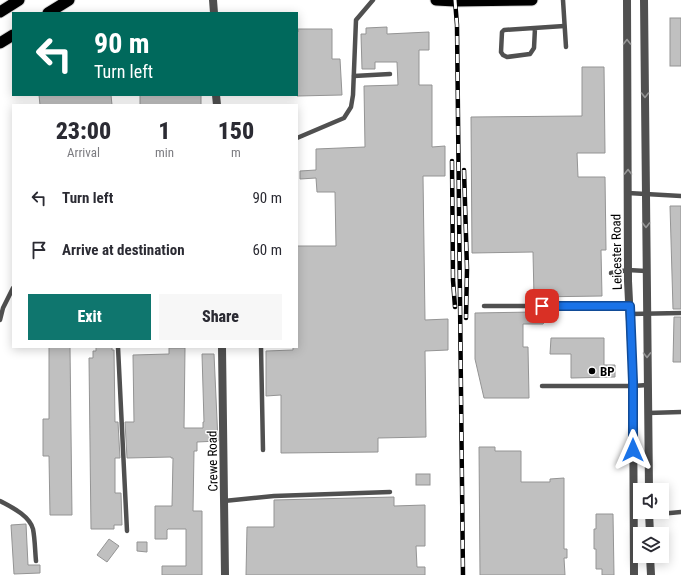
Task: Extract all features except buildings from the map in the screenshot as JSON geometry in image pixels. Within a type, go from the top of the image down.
[{"type":"highway","points":[[0,12],[19,0]]},
{"type":"highway","points":[[50,12],[69,0]]},
{"type":"highway","points":[[436,0],[532,0]]},
{"type":"highway","points":[[0,42],[12,35]]},
{"type":"street","points":[[213,0],[214,12]]},
{"type":"street","name":"Leicester Road","points":[[627,0],[628,270],[633,386],[633,483]]},
{"type":"street","points":[[644,0],[649,483]]},
{"type":"street","name":"Crewe Road","points":[[222,348],[225,575]]},
{"type":"street","name":"Leicester Road","points":[[633,519],[634,575]]},
{"type":"street","points":[[650,563],[651,575]]},
{"type":"lane","points":[[298,138],[344,118],[351,107],[354,76],[356,20],[373,0]]},
{"type":"lane","points":[[563,0],[566,47]]},
{"type":"lane","points":[[535,28],[534,48],[530,54],[507,57],[503,55],[502,32],[504,30],[564,26]]},
{"type":"lane","points":[[354,76],[390,74]]},
{"type":"lane","points":[[628,193],[681,196]]},
{"type":"lane","points":[[611,273],[628,270],[646,272]]},
{"type":"lane","points":[[0,320],[2,308],[12,290]]},
{"type":"lane","points":[[484,306],[630,310],[647,313],[681,313]]},
{"type":"lane","points":[[118,348],[127,531]]},
{"type":"lane","points":[[260,348],[263,450]]},
{"type":"lane","points":[[542,386],[647,385]]},
{"type":"lane","points":[[648,413],[681,412]]},
{"type":"lane","points":[[224,501],[274,496],[390,492]]},
{"type":"lane","points":[[0,501],[26,518],[33,528],[36,561]]},
{"type":"lane","points":[[669,512],[681,512]]},
{"type":"railway","points":[[455,0],[457,25],[463,575]]},
{"type":"railway","points":[[452,161],[453,280],[455,307]]},
{"type":"railway","points":[[464,170],[467,269],[466,318]]},
{"type":"place","name":"BP","points":[[592,371]]},
{"type":"route","points":[[542,306],[630,306],[633,382],[633,450]]}]
